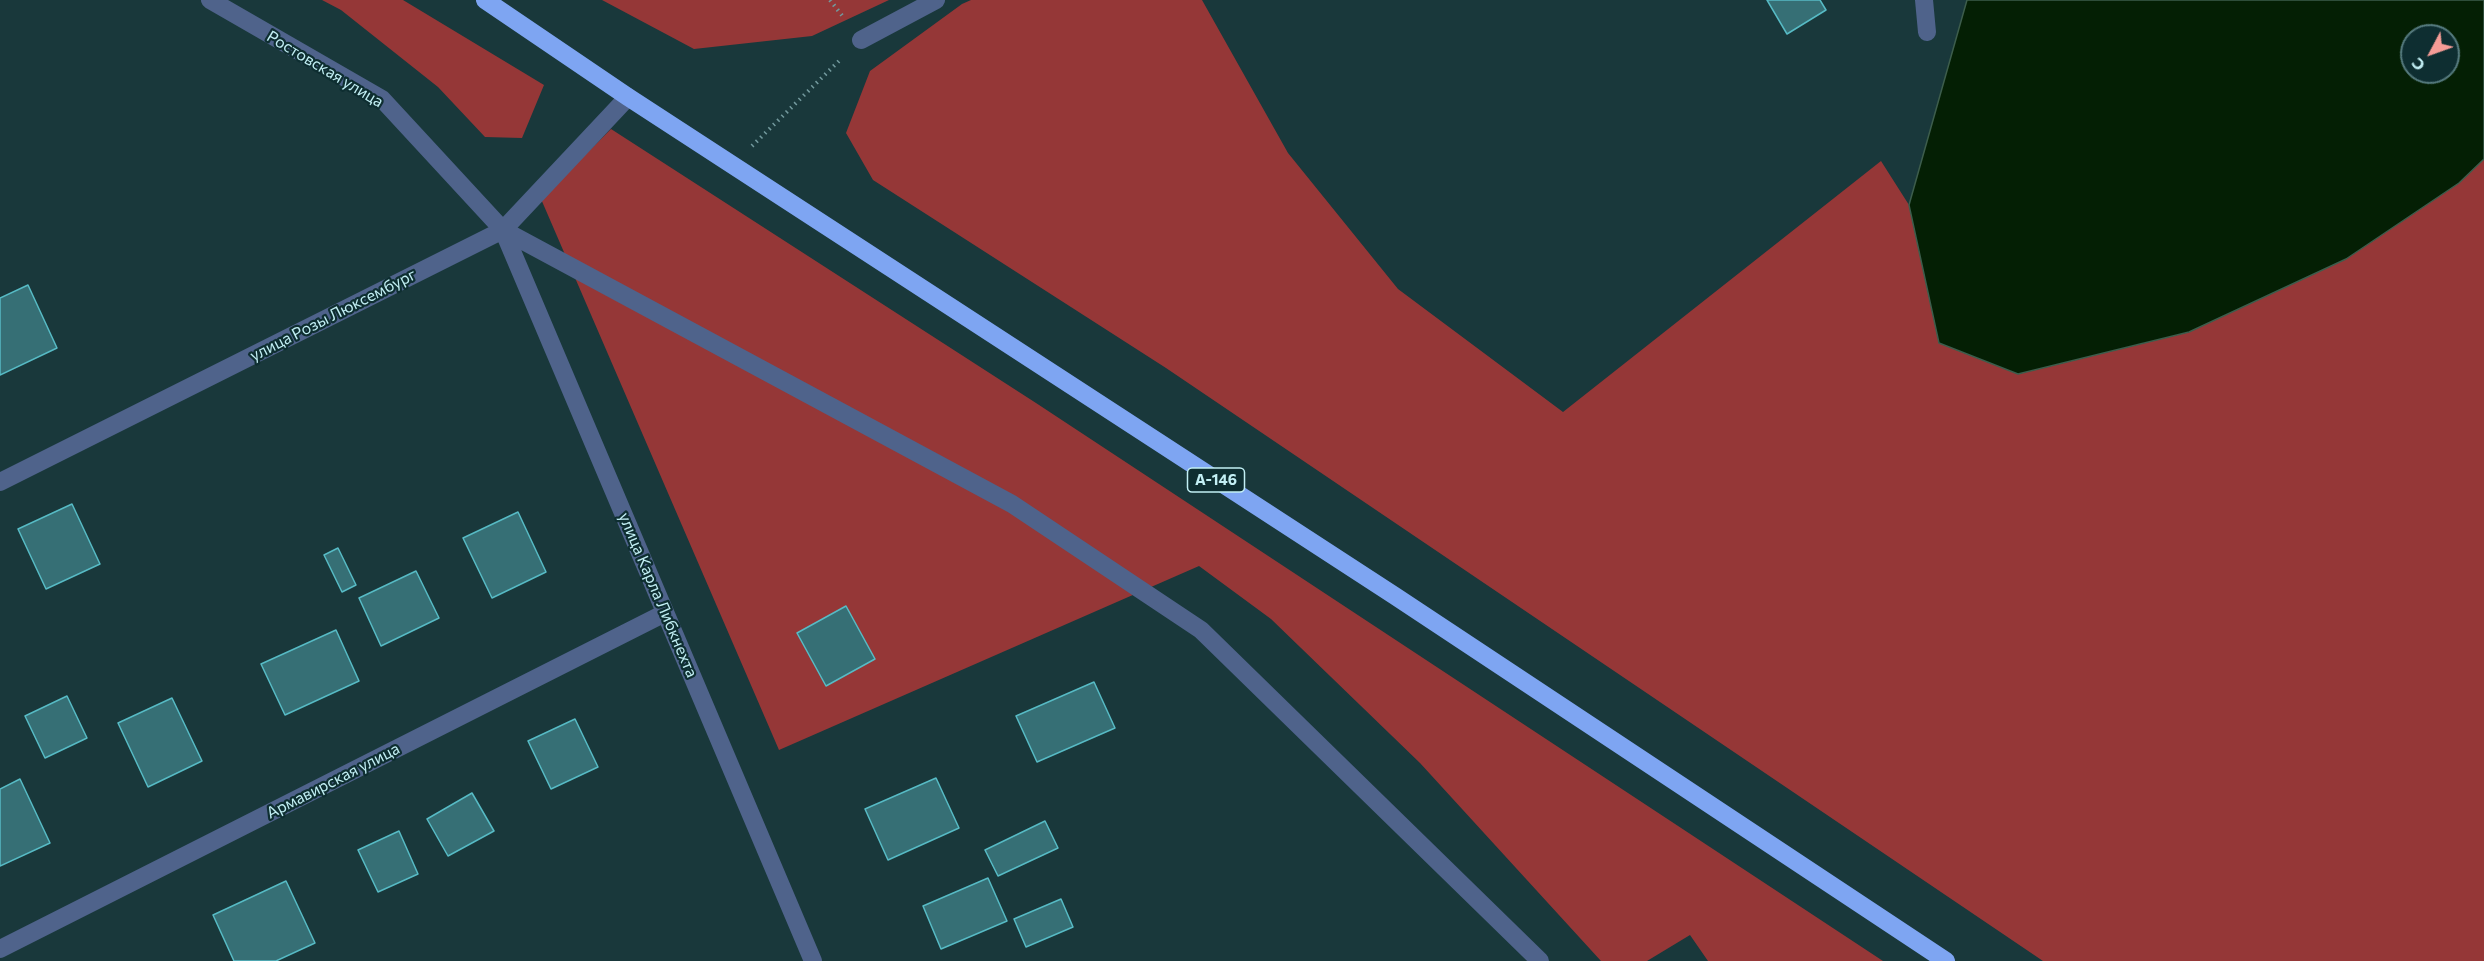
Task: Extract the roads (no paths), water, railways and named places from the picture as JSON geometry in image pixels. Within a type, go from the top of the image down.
[{"type":"highway","name":"А-146","points":[[485,0],[628,97],[1374,583],[1946,961]]},
{"type":"street","name":"Ростовская улица","points":[[210,0],[382,99],[503,230]]},
{"type":"street","points":[[861,40],[936,0]]},
{"type":"street","points":[[1924,0],[1927,32]]},
{"type":"street","name":"улица Розы Люксембург","points":[[0,482],[503,230],[628,97]]},
{"type":"street","name":"улица Карла Либкнехта","points":[[503,230],[813,961]]},
{"type":"street","points":[[503,230],[1012,504],[1201,630],[1540,961]]},
{"type":"street","name":"Армавирская улица","points":[[0,949],[665,613]]}]
